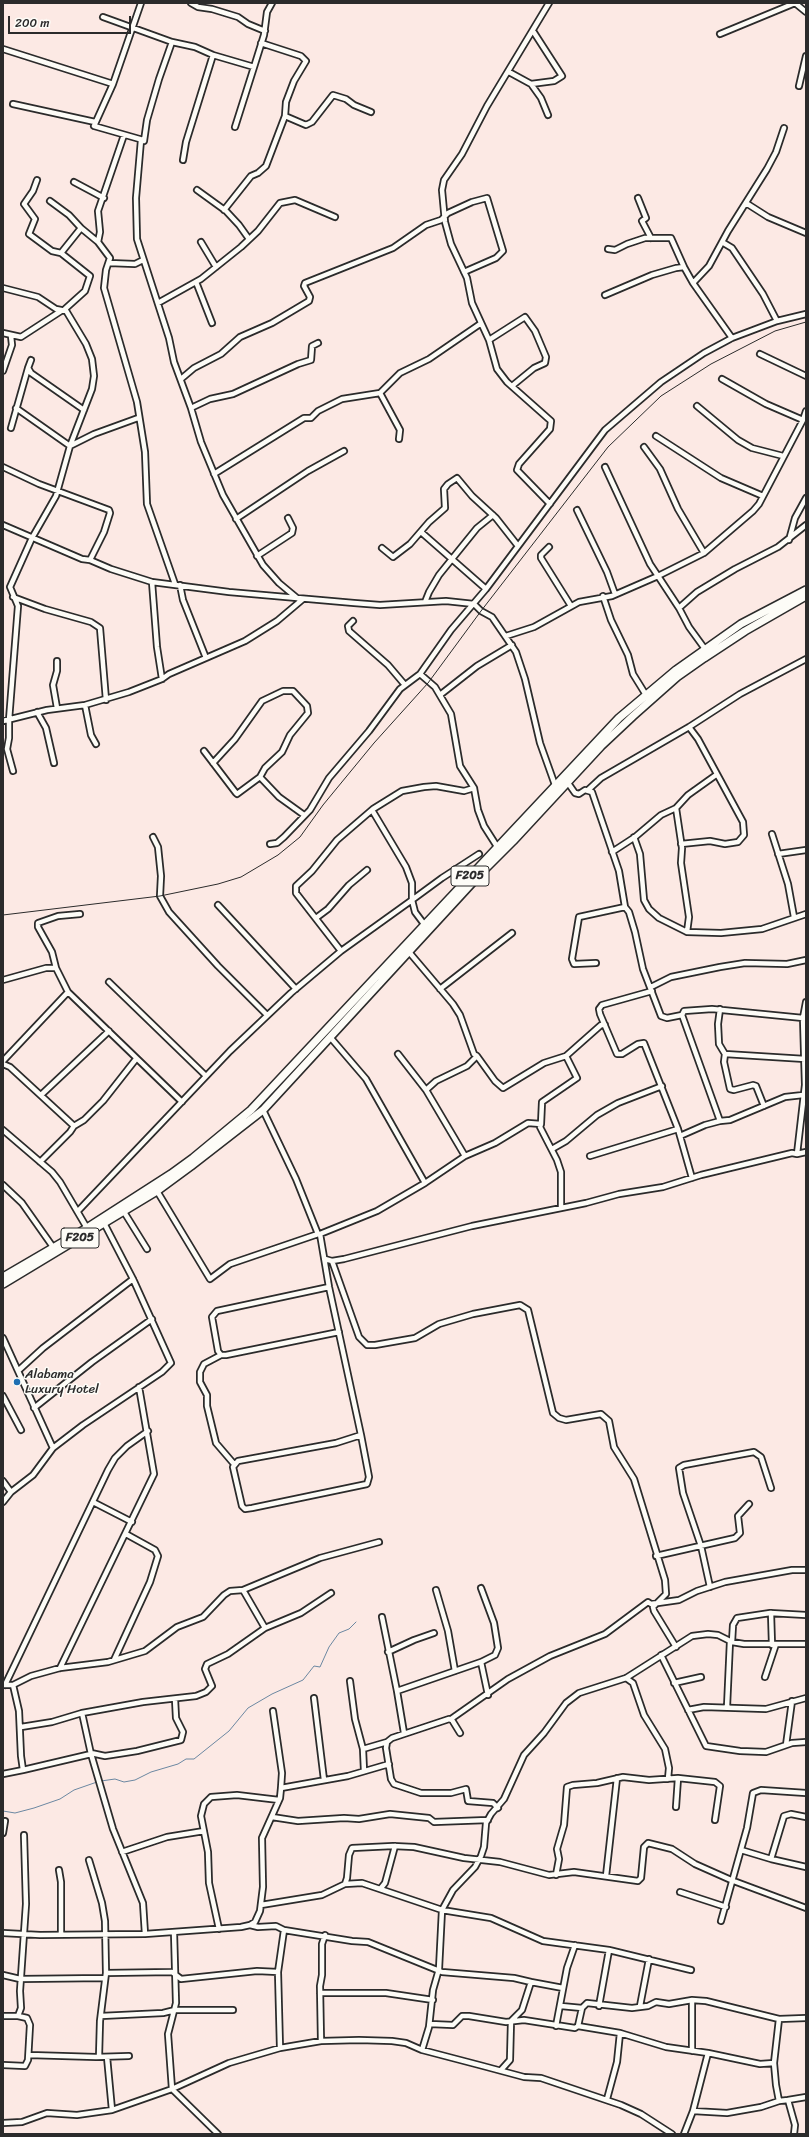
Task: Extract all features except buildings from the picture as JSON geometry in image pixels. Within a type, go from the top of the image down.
[{"type":"main road","name":"F205","points":[[3,1284],[157,1191],[192,1166],[263,1110],[330,1038],[395,962],[424,924],[498,848],[554,785],[605,732],[676,670],[705,649],[741,624],[806,590]]},
{"type":"main road","name":"F205","points":[[3,1277],[52,1247],[87,1228],[193,1158],[251,1110],[395,962],[409,952],[601,746],[676,678],[745,631],[806,597]]},
{"type":"main road","points":[[741,624],[745,631]]},
{"type":"street","points":[[141,3],[133,27],[129,32],[113,84],[95,122],[96,127],[144,141]]},
{"type":"street","points":[[191,3],[198,7],[212,9],[238,17],[248,24],[265,31]]},
{"type":"street","points":[[235,127],[265,31],[267,12],[272,3]]},
{"type":"street","points":[[549,3],[509,72],[487,106],[462,154],[444,180],[442,190],[451,244],[464,272],[472,304],[488,340],[497,369],[512,386],[551,421],[550,429],[519,464],[518,470],[550,504]]},
{"type":"street","points":[[720,34],[795,3],[806,12]]},
{"type":"street","points":[[103,17],[172,42],[195,47],[214,55],[254,67]]},
{"type":"street","points":[[531,84],[554,81],[562,74],[533,31]]},
{"type":"street","points":[[144,141],[147,120],[172,42]]},
{"type":"street","points":[[224,210],[251,176],[258,173],[266,166],[285,116],[286,102],[294,81],[306,61],[301,56],[261,43]]},
{"type":"street","points":[[3,49],[113,84]]},
{"type":"street","points":[[183,160],[186,142],[214,55]]},
{"type":"street","points":[[799,86],[806,56]]},
{"type":"street","points":[[509,72],[531,84],[541,98],[548,115]]},
{"type":"street","points":[[285,116],[306,125],[312,122],[333,95],[346,99],[370,112]]},
{"type":"street","points":[[14,104],[95,122]]},
{"type":"street","points":[[693,283],[709,266],[746,204],[773,158],[784,128]]},
{"type":"street","points":[[98,242],[100,232],[98,211],[104,198],[124,135]]},
{"type":"street","points":[[144,141],[141,140],[136,198],[137,239],[158,303],[174,362],[192,408],[201,442],[214,474],[236,519],[256,556],[279,583],[297,598]]},
{"type":"street","points":[[3,333],[21,337],[63,311],[85,291],[90,276],[61,253],[52,251],[29,234],[35,219],[24,204],[36,180]]},
{"type":"street","points":[[74,182],[104,198]]},
{"type":"street","points":[[198,190],[224,210],[250,239]]},
{"type":"street","points":[[181,379],[194,368],[221,354],[240,337],[272,323],[309,301],[310,297],[304,286],[305,283],[393,248],[426,225],[446,217],[448,213],[483,198],[487,198],[490,203],[503,251],[496,258],[464,272]]},
{"type":"street","points":[[638,198],[646,218],[642,221],[651,238]]},
{"type":"street","points":[[158,303],[196,282],[216,267],[250,239],[280,203],[295,200],[335,217]]},
{"type":"street","points":[[50,201],[98,242],[110,258],[105,275],[106,299],[132,384],[145,452],[147,504],[206,658]]},
{"type":"street","points":[[746,204],[768,217],[806,233]]},
{"type":"street","points":[[61,253],[81,228]]},
{"type":"street","points":[[608,249],[615,250],[627,244],[651,238],[669,238],[673,240],[684,267],[693,283],[732,338]]},
{"type":"street","points":[[201,242],[216,267]]},
{"type":"street","points":[[722,242],[732,248],[764,294],[777,321]]},
{"type":"street","points":[[109,263],[135,264],[143,260]]},
{"type":"street","points":[[605,295],[652,275],[684,267]]},
{"type":"street","points":[[196,282],[212,323]]},
{"type":"street","points":[[3,288],[38,296],[47,304],[63,311],[86,344],[92,359],[94,382],[70,446],[54,502],[32,538],[10,587],[18,606],[7,749],[13,771]]},
{"type":"street","points":[[270,844],[277,843],[310,810],[329,778],[405,685],[420,674],[451,630],[486,589],[597,441],[613,423],[676,371],[732,338],[777,321],[806,314]]},
{"type":"street","points":[[488,340],[526,317],[535,331],[546,357],[545,363],[534,368],[512,386]]},
{"type":"street","points":[[214,474],[304,418],[311,418],[318,411],[342,399],[380,394],[400,373],[429,359],[480,324]]},
{"type":"street","points":[[3,371],[12,345],[11,336]]},
{"type":"street","points":[[192,408],[210,399],[233,394],[311,360],[312,346],[318,343]]},
{"type":"street","points":[[760,354],[806,376]]},
{"type":"street","points":[[11,428],[31,360]]},
{"type":"street","points":[[28,368],[34,375],[84,410]]},
{"type":"street","points":[[722,379],[766,404],[803,420]]},
{"type":"street","points":[[380,394],[400,430],[399,439]]},
{"type":"street","points":[[697,406],[738,440],[752,448],[782,456]]},
{"type":"street","points":[[16,408],[70,446]]},
{"type":"street","points":[[506,636],[534,627],[584,600],[615,594],[658,576],[704,553],[753,511],[763,496],[782,456],[803,420],[806,411]]},
{"type":"street","points":[[70,446],[94,434],[138,418]]},
{"type":"street","points":[[656,436],[721,478],[763,496]]},
{"type":"street","points":[[644,447],[660,469],[678,509],[704,553]]},
{"type":"street","points":[[236,519],[308,471],[344,451]]},
{"type":"street","points":[[3,467],[58,491],[101,506],[110,513],[90,560]]},
{"type":"street","points":[[605,467],[650,564],[679,608],[689,627],[705,649]]},
{"type":"street","points":[[382,548],[390,556],[396,556],[445,508],[444,489],[448,484],[457,478],[472,496],[493,515],[518,546]]},
{"type":"street","points":[[789,540],[795,518],[806,498]]},
{"type":"street","points":[[577,510],[607,572],[615,594]]},
{"type":"street","points":[[425,602],[433,583],[477,528],[493,515]]},
{"type":"street","points":[[256,556],[292,534],[293,528],[288,518]]},
{"type":"street","points":[[679,608],[715,581],[789,540],[806,525]]},
{"type":"street","points":[[3,532],[5,526],[82,559],[90,560],[111,569],[152,582],[178,584],[229,592],[303,599],[380,604],[446,601],[474,604],[481,611],[492,617],[512,645],[525,679],[540,744],[554,785]]},
{"type":"street","points":[[421,532],[452,561],[486,589]]},
{"type":"street","points":[[550,547],[541,555],[541,558],[571,606]]},
{"type":"street","points":[[152,582],[157,647],[162,679]]},
{"type":"street","points":[[603,596],[611,620],[628,655],[633,674],[646,695]]},
{"type":"street","points":[[13,597],[39,608],[91,622],[100,628],[106,700]]},
{"type":"street","points":[[3,721],[37,712],[85,705],[106,700],[162,679],[169,674],[245,641],[277,621],[303,599]]},
{"type":"street","points":[[353,621],[348,626],[349,631],[388,665],[405,685]]},
{"type":"street","points":[[440,695],[477,666],[512,645]]},
{"type":"street","points":[[568,783],[575,793],[579,794],[588,790],[601,778],[689,727],[740,694],[806,659]]},
{"type":"street","points":[[57,661],[57,671],[53,685],[57,708]]},
{"type":"street","points":[[420,674],[435,687],[451,714],[460,766],[474,788],[478,810],[484,826],[498,848]]},
{"type":"street","points":[[204,751],[212,763],[234,792],[237,794],[260,777],[264,768],[282,752],[290,735],[308,713],[307,706],[293,691],[283,691],[262,701],[235,739],[212,763]]},
{"type":"street","points":[[85,705],[91,735],[96,744]]},
{"type":"street","points":[[37,712],[46,728],[54,763]]},
{"type":"street","points":[[681,844],[710,841],[724,844],[738,842],[742,839],[743,822],[716,775],[698,739],[689,727]]},
{"type":"street","points":[[612,852],[634,837],[661,815],[676,808],[688,796],[716,775]]},
{"type":"street","points":[[260,777],[279,797],[304,815]]},
{"type":"street","points":[[341,952],[296,893],[296,886],[312,871],[337,840],[372,810],[402,792],[436,786],[464,791],[474,788]]},
{"type":"street","points":[[588,790],[592,792],[612,852],[622,884],[625,907],[629,912],[635,932],[638,956],[661,1016],[667,1018],[682,1015],[684,1011],[697,1009],[720,1009],[803,1018]]},
{"type":"street","points":[[676,808],[681,844],[681,863],[689,917],[687,932]]},
{"type":"street","points":[[372,810],[406,867],[412,883],[412,900],[416,912],[424,924]]},
{"type":"street","points":[[772,834],[788,884],[794,917]]},
{"type":"street","points":[[153,837],[158,847],[161,876],[160,896],[169,912],[218,966],[267,1015]]},
{"type":"street","points":[[634,837],[640,854],[644,900],[649,909],[659,918],[687,932],[721,933],[762,929],[806,914]]},
{"type":"street","points":[[778,854],[806,850]]},
{"type":"street","points":[[78,1211],[206,1076],[267,1015],[296,989],[341,952],[442,878],[479,854]]},
{"type":"street","points":[[316,918],[328,909],[349,885],[367,870]]},
{"type":"street","points":[[218,905],[296,989]]},
{"type":"street","points":[[596,963],[574,964],[572,959],[576,947],[577,919],[587,914],[625,907]]},
{"type":"street","points":[[80,914],[58,916],[38,923],[38,927],[52,952],[56,968],[68,992],[182,1102]]},
{"type":"street","points":[[440,989],[512,933]]},
{"type":"street","points":[[409,952],[456,1008],[474,1054],[495,1081],[503,1088],[544,1063],[566,1056],[601,1025],[606,1025]]},
{"type":"street","points":[[692,1178],[678,1128],[644,1043],[638,1044],[622,1054],[617,1054],[610,1041],[606,1025],[599,1009],[602,1005],[651,989],[671,977],[745,963],[787,964],[806,960]]},
{"type":"street","points":[[3,980],[46,968],[56,968]]},
{"type":"street","points":[[109,982],[206,1076]]},
{"type":"street","points":[[68,992],[3,1063],[10,1067],[74,1126]]},
{"type":"street","points":[[797,1154],[805,1085],[803,1018],[806,1002]]},
{"type":"street","points":[[720,1009],[718,1024],[719,1044],[724,1054],[724,1062],[731,1091],[753,1085],[756,1086],[764,1106]]},
{"type":"street","points":[[682,1015],[720,1121]]},
{"type":"street","points":[[41,1095],[108,1031]]},
{"type":"street","points":[[330,1038],[366,1079],[424,1183]]},
{"type":"street","points":[[398,1054],[426,1090],[465,1156]]},
{"type":"street","points":[[724,1054],[805,1059]]},
{"type":"street","points":[[426,1090],[436,1081],[467,1066],[477,1056]]},
{"type":"street","points":[[561,1207],[561,1172],[552,1149],[540,1127],[540,1108],[542,1102],[577,1078],[566,1056]]},
{"type":"street","points":[[40,1162],[70,1132],[74,1126],[84,1120],[103,1101],[136,1058]]},
{"type":"street","points":[[552,1149],[566,1141],[597,1115],[618,1103],[662,1086]]},
{"type":"street","points":[[680,1136],[705,1125],[730,1120],[785,1097],[804,1098]]},
{"type":"street","points":[[263,1110],[296,1179],[319,1234],[369,1477],[367,1484],[245,1509],[238,1491],[234,1464],[216,1443],[207,1406],[207,1395],[200,1382],[200,1372],[204,1364],[221,1355],[339,1332]]},
{"type":"street","points":[[157,1191],[210,1279],[230,1264],[319,1234],[377,1211],[465,1156],[495,1142],[528,1123],[541,1124]]},
{"type":"street","points":[[590,1156],[678,1128]]},
{"type":"street","points":[[3,1130],[38,1158],[40,1162],[47,1167],[60,1182],[87,1228]]},
{"type":"street","points":[[325,1259],[332,1261],[403,1245],[472,1226],[586,1203],[619,1194],[663,1187],[692,1178],[792,1153],[797,1154],[806,1152]]},
{"type":"street","points":[[3,1185],[22,1203],[52,1247]]},
{"type":"street","points":[[124,1212],[147,1249]]},
{"type":"street","points":[[3,1502],[11,1492],[29,1479],[53,1448],[83,1425],[169,1367],[171,1363],[133,1279],[104,1223]]},
{"type":"street","points":[[332,1261],[359,1337],[367,1345],[415,1338],[439,1324],[473,1314],[520,1305],[525,1306],[528,1310],[553,1413],[559,1418],[566,1420],[601,1414],[607,1418],[614,1447],[634,1479],[666,1588],[666,1594],[658,1602],[652,1605]]},
{"type":"street","points":[[19,1370],[44,1348],[133,1279]]},
{"type":"street","points":[[221,1355],[218,1351],[212,1317],[217,1311],[329,1287]]},
{"type":"street","points":[[34,1408],[92,1362],[152,1319]]},
{"type":"street","points":[[3,1338],[19,1370],[34,1408],[53,1448]]},
{"type":"street","points":[[60,1668],[154,1474],[148,1431],[139,1387]]},
{"type":"street","points":[[3,1396],[21,1430]]},
{"type":"street","points":[[148,1431],[127,1446],[115,1458],[4,1685],[13,1685],[31,1676],[60,1668],[97,1664],[152,1648],[177,1627],[203,1618],[227,1592],[243,1590],[320,1558],[378,1542]]},
{"type":"street","points":[[234,1464],[238,1461],[336,1443],[361,1436]]},
{"type":"street","points":[[710,1587],[701,1546],[683,1493],[678,1470],[681,1466],[754,1452],[761,1457],[771,1488]]},
{"type":"street","points":[[3,1481],[11,1492]]},
{"type":"street","points":[[93,1502],[132,1522]]},
{"type":"street","points":[[656,1556],[735,1538],[740,1532],[738,1516],[749,1504]]},
{"type":"street","points":[[114,1660],[150,1582],[158,1556],[155,1550],[126,1534]]},
{"type":"street","points":[[658,1602],[679,1600],[697,1591],[710,1587],[792,1570],[806,1570]]},
{"type":"street","points":[[397,1691],[495,1656],[498,1648],[494,1623],[481,1588]]},
{"type":"street","points":[[243,1590],[265,1628]]},
{"type":"street","points":[[436,1590],[448,1631],[454,1671]]},
{"type":"street","points":[[21,1727],[52,1722],[82,1713],[143,1702],[175,1699],[206,1692],[212,1686],[205,1666],[228,1654],[265,1628],[301,1612],[331,1593]]},
{"type":"street","points":[[363,1749],[387,1742],[404,1733],[451,1719],[488,1695],[508,1679],[550,1656],[605,1634],[648,1602],[652,1605],[676,1647]]},
{"type":"street","points":[[727,1707],[731,1641],[733,1625],[737,1618],[771,1613],[806,1615]]},
{"type":"street","points":[[766,1677],[774,1644],[771,1613]]},
{"type":"street","points":[[382,1617],[404,1733]]},
{"type":"street","points":[[388,1652],[434,1633]]},
{"type":"street","points":[[422,2050],[430,2024],[433,1990],[439,1971],[442,1910],[450,1893],[475,1867],[484,1847],[484,1827],[491,1814],[498,1808],[508,1792],[524,1755],[544,1733],[566,1703],[579,1693],[626,1678],[692,1636],[718,1635],[731,1641],[774,1644],[806,1644]]},
{"type":"street","points":[[661,1655],[706,1746],[740,1751],[766,1752],[786,1745],[806,1742]]},
{"type":"street","points":[[481,1662],[488,1695]]},
{"type":"street","points":[[674,1683],[701,1677]]},
{"type":"street","points":[[626,1678],[633,1683],[644,1715],[665,1749],[669,1768],[668,1779]]},
{"type":"street","points":[[350,1681],[355,1719],[363,1749],[364,1771]]},
{"type":"street","points":[[13,1685],[21,1727],[20,1756],[23,1770]]},
{"type":"street","points":[[314,1698],[324,1780]]},
{"type":"street","points":[[688,1710],[704,1707],[727,1707],[754,1710],[766,1709],[806,1698]]},
{"type":"street","points":[[3,1774],[91,1754],[105,1756],[137,1751],[181,1740],[183,1732],[176,1718],[175,1699]]},
{"type":"street","points":[[786,1745],[792,1701]]},
{"type":"street","points":[[250,1925],[258,1917],[261,1905],[263,1868],[262,1838],[279,1800],[281,1788],[282,1773],[273,1711]]},
{"type":"street","points":[[82,1713],[91,1754],[113,1829],[143,1903],[145,1934]]},
{"type":"street","points":[[451,1719],[460,1733]]},
{"type":"street","points":[[387,1742],[386,1754],[391,1779],[394,1784],[421,1792],[451,1793],[466,1789],[468,1801],[493,1803],[498,1808]]},
{"type":"street","points":[[281,1788],[348,1776],[389,1764]]},
{"type":"street","points":[[556,1875],[559,1859],[557,1849],[564,1825],[566,1787],[623,1777],[649,1780],[678,1778],[718,1784],[720,1786],[715,1820]]},
{"type":"street","points":[[606,1876],[617,1778]]},
{"type":"street","points":[[676,1807],[678,1778]]},
{"type":"street","points":[[721,1921],[726,1907],[731,1880],[741,1850],[753,1793],[761,1790],[806,1793]]},
{"type":"street","points":[[219,1929],[209,1883],[210,1866],[201,1812],[208,1799],[237,1795],[279,1800]]},
{"type":"street","points":[[272,1817],[298,1821],[337,1818],[359,1819],[390,1814],[429,1818],[434,1822],[488,1820]]},
{"type":"street","points":[[771,1859],[784,1816],[791,1814],[806,1817]]},
{"type":"street","points":[[3,1833],[5,1821]]},
{"type":"street","points":[[122,1852],[167,1837],[204,1831]]},
{"type":"street","points":[[18,2016],[21,2008],[20,1979],[26,1904],[24,1835]]},
{"type":"street","points":[[345,1884],[348,1878],[349,1855],[353,1847],[414,1847],[500,1862],[548,1875],[574,1872],[640,1880],[643,1870],[644,1847],[648,1843],[672,1849],[695,1864],[731,1880],[806,1908]]},
{"type":"street","points":[[381,1888],[385,1883],[395,1846]]},
{"type":"street","points":[[741,1850],[771,1859],[806,1866]]},
{"type":"street","points":[[89,1860],[102,1903],[105,1935],[106,1975],[101,2016],[99,2057]]},
{"type":"street","points":[[59,1870],[61,1882],[61,1935]]},
{"type":"street","points":[[261,1905],[322,1895],[345,1884],[362,1883],[381,1888],[442,1910],[491,1918],[543,1941],[609,1950],[691,1970]]},
{"type":"street","points":[[680,1892],[726,1907]]},
{"type":"street","points":[[3,1934],[145,1934],[219,1929],[250,1925],[258,1928],[276,1926],[284,1930],[325,1935],[352,1941],[368,1942],[439,1971],[514,1978],[564,1988]]},
{"type":"street","points":[[280,2048],[278,1972],[284,1930]]},
{"type":"street","points":[[174,1932],[176,1976],[175,2010],[168,2034],[172,2089],[218,2134]]},
{"type":"street","points":[[321,2041],[319,2011],[322,1971],[321,1954],[325,1935]]},
{"type":"street","points":[[556,2026],[567,1968],[575,1945]]},
{"type":"street","points":[[599,2006],[609,1950]]},
{"type":"street","points":[[640,2006],[649,1959]]},
{"type":"street","points":[[3,1975],[20,1979],[172,1972],[182,1979],[244,1972],[278,1972]]},
{"type":"street","points":[[501,2070],[510,2060],[511,2021],[522,2010],[531,1982]]},
{"type":"street","points":[[320,1993],[386,1993],[433,2000]]},
{"type":"street","points":[[692,2000],[692,2051]]},
{"type":"street","points":[[578,2026],[582,2008],[587,2003],[599,2006],[632,2008],[648,2006],[656,2002],[669,2004],[692,2000],[706,2001],[779,2019],[806,2018]]},
{"type":"street","points":[[561,2006],[582,2008]]},
{"type":"street","points":[[101,2016],[163,2013],[175,2010],[233,2010]]},
{"type":"street","points":[[3,2016],[18,2016],[29,2021],[29,2055],[25,2066],[3,2065]]},
{"type":"street","points":[[430,2024],[453,2025],[462,2016],[511,2021],[524,2020],[575,2028],[578,2026],[620,2033],[666,2047],[708,2053],[760,2064],[774,2063]]},
{"type":"street","points":[[779,2019],[774,2063],[779,2101]]},
{"type":"street","points":[[607,2099],[618,2062],[620,2033]]},
{"type":"street","points":[[3,2123],[22,2122],[47,2113],[77,2115],[112,2110],[172,2089],[229,2063],[280,2048],[321,2041],[392,2041],[524,2077],[541,2078],[607,2099],[641,2114],[672,2134]]},
{"type":"street","points":[[684,2134],[693,2111],[708,2053]]},
{"type":"street","points":[[29,2055],[99,2057],[129,2056]]},
{"type":"street","points":[[107,2057],[112,2110]]},
{"type":"street","points":[[693,2111],[727,2113],[761,2108],[779,2101],[806,2098]]},
{"type":"street","points":[[788,2100],[796,2125],[794,2134]]},
{"type":"waterway","points":[[101,1781],[115,1779],[124,1782],[135,1780],[151,1772],[178,1764],[186,1759],[194,1759],[229,1731],[248,1708],[272,1694],[303,1680],[314,1666],[320,1667],[329,1647],[339,1633],[349,1629],[356,1622]]},
{"type":"waterway","points":[[3,1811],[15,1813],[34,1808],[60,1799],[74,1790],[97,1782]]},
{"type":"railway","points":[[3,915],[160,896],[218,884],[241,877],[278,855],[300,837],[323,805],[374,743],[428,683],[481,611],[608,447],[661,396],[711,364],[775,331],[806,322]]},
{"type":"place","name":"Alabama Luxury Hotel","points":[[17,1382]]}]
